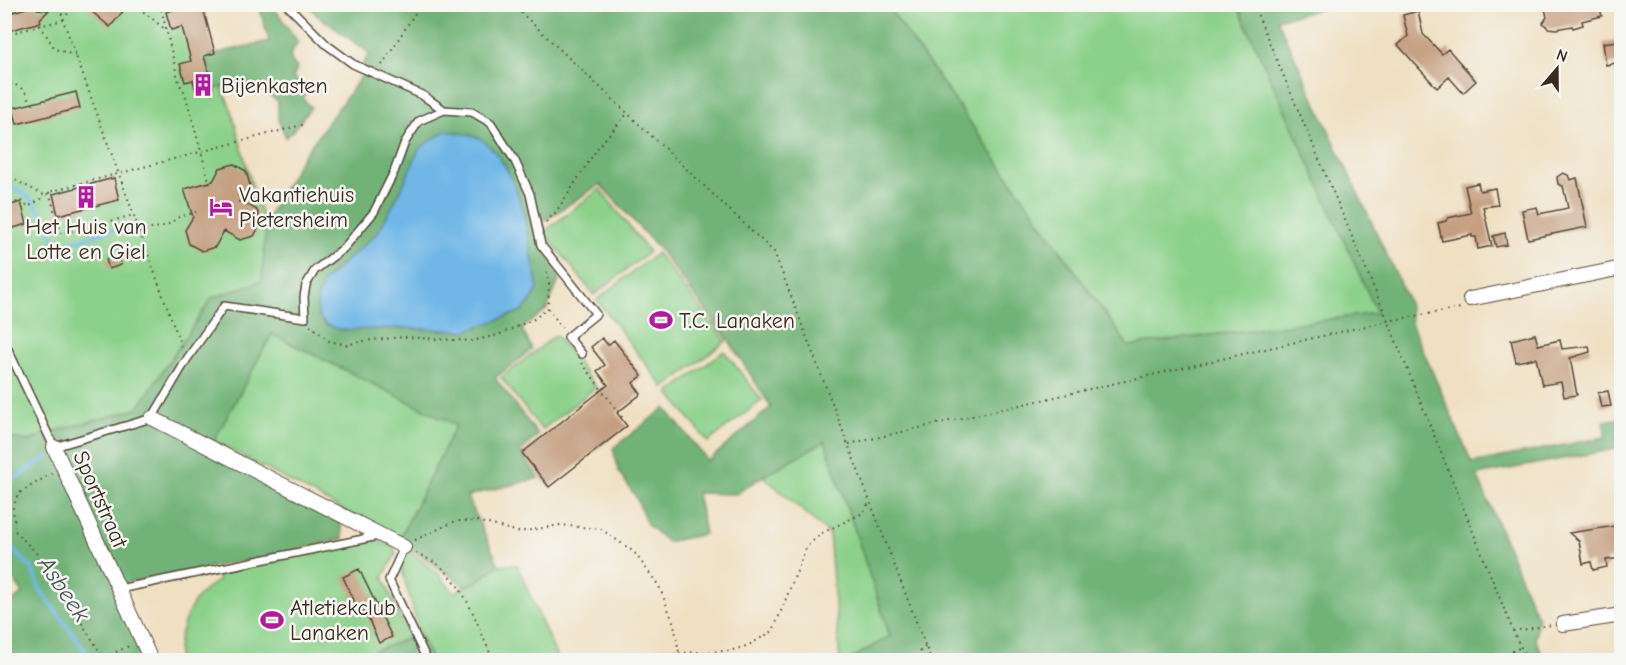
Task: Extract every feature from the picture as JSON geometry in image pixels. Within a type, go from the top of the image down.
[{"type":"street","points":[[1470,299],[1622,268]]},
{"type":"street","points":[[152,418],[404,547]]},
{"type":"street","name":"Sportstraat","points":[[54,447],[151,660]]},
{"type":"street","points":[[1563,624],[1622,615]]},
{"type":"lane","points":[[286,4],[327,45],[353,64],[422,95],[444,110]]},
{"type":"lane","points":[[152,418],[187,359],[224,306],[305,318],[306,285],[315,270],[344,248],[374,212],[394,172],[405,142],[419,121],[444,110],[472,112],[491,123],[515,161],[530,194],[542,244],[596,314],[568,337],[582,354]]},
{"type":"lane","points":[[4,341],[54,447]]},
{"type":"lane","name":"Sportstraat","points":[[54,447],[152,418]]},
{"type":"lane","points":[[119,589],[380,535]]},
{"type":"lane","points":[[404,547],[388,580],[427,660]]},
{"type":"path","points":[[60,4],[63,20],[117,172],[187,359]]},
{"type":"path","points":[[4,35],[63,20],[75,4]]},
{"type":"path","points":[[134,4],[166,30]]},
{"type":"path","points":[[160,4],[179,83],[185,93],[212,188]]},
{"type":"path","points":[[373,73],[421,4]]},
{"type":"path","points":[[512,4],[774,252],[931,660]]},
{"type":"path","points":[[1253,4],[1388,321],[1527,660]]},
{"type":"path","points":[[40,25],[55,49],[77,56]]},
{"type":"path","points":[[4,82],[18,85],[26,91],[30,102]]},
{"type":"path","points":[[537,230],[556,212],[599,147],[627,114]]},
{"type":"path","points":[[4,205],[23,201],[28,207],[49,192],[117,172],[306,124]]},
{"type":"path","points":[[4,177],[15,180],[46,196]]},
{"type":"path","points":[[49,192],[61,234],[134,216]]},
{"type":"path","points":[[238,202],[264,195]]},
{"type":"path","points":[[140,232],[167,225],[196,212]]},
{"type":"path","points":[[542,244],[549,285],[548,308],[568,337]]},
{"type":"path","points":[[848,444],[1388,321],[1468,307],[1470,299]]},
{"type":"path","points":[[305,318],[316,332],[329,341],[347,345],[362,341],[403,337],[472,341],[498,336],[534,319],[548,308]]},
{"type":"path","points":[[582,354],[578,358],[625,421]]},
{"type":"path","points":[[62,466],[18,494],[13,507],[15,531],[40,557],[105,659],[142,640]]},
{"type":"path","points":[[662,660],[679,653],[730,651],[750,645],[773,631],[807,546],[822,533],[863,513],[870,501]]},
{"type":"path","points":[[404,547],[456,521],[477,521],[503,530],[519,532],[560,525],[601,529],[634,552],[658,586],[674,624],[679,653]]},
{"type":"path","points":[[404,547],[437,564],[452,578],[470,609],[494,660]]},
{"type":"path","points":[[1513,630],[1563,624]]},
{"type":"path","points":[[911,660],[926,646]]},
{"type":"path","points":[[1496,660],[1521,647]]},
{"type":"green space","points":[[5,5],[195,5],[206,50],[231,109],[267,230],[262,281],[212,298],[146,412],[30,441],[5,437]]},
{"type":"green space","points":[[259,5],[272,5],[298,42],[290,55],[297,68],[293,78],[308,88],[303,99],[311,107],[286,137],[278,119],[278,101],[248,84],[234,84],[215,89],[207,61],[210,55],[269,41]]},
{"type":"green space","points":[[308,5],[887,5],[1128,346],[1377,313],[1237,5],[1341,5],[1277,19],[1409,303],[1411,323],[1472,463],[1605,437],[1604,421],[1621,418],[1621,448],[1477,475],[1538,619],[1535,639],[1545,660],[850,660],[890,636],[825,441],[736,494],[697,493],[705,534],[667,542],[647,524],[636,497],[619,472],[613,448],[665,408],[708,461],[771,407],[728,339],[659,249],[600,184],[533,228],[560,278],[547,309],[522,329],[532,349],[495,378],[538,435],[520,452],[539,478],[467,496],[499,565],[475,583],[465,586],[399,540],[456,425],[272,334],[214,441],[211,453],[340,519],[343,539],[260,558],[114,585],[147,660],[5,660],[4,608],[23,593],[5,569],[5,437],[30,441],[44,434],[137,409],[212,298],[262,281],[266,220],[301,159],[364,73],[363,65],[369,53],[317,15]],"holes":[[[445,131],[462,133],[488,144],[497,153],[510,176],[521,205],[466,331],[405,328],[318,316],[317,298],[324,281],[378,232],[402,188],[419,149]]]},
{"type":"green space","points":[[887,5],[1237,5],[1378,313],[1128,346]]},
{"type":"green space","points":[[600,189],[649,252],[594,295],[544,232]]},
{"type":"green space","name":"T.C. Lanaken","points":[[657,253],[726,341],[664,388],[597,300]]},
{"type":"green space","points":[[272,334],[457,425],[399,540],[214,441]]},
{"type":"green space","points":[[556,335],[596,387],[542,430],[501,378]]},
{"type":"green space","points":[[724,351],[762,400],[708,442],[669,393]]},
{"type":"green space","points":[[825,441],[890,636],[850,660],[840,660],[829,534],[763,476]]},
{"type":"green space","points":[[375,540],[393,546],[396,554],[383,577],[409,637],[408,644],[380,660],[178,660],[179,643],[192,606],[203,592],[219,580],[217,573]]},
{"type":"green space","points":[[410,551],[438,574],[455,593],[475,583],[499,565],[517,565],[558,660],[432,660],[420,634],[402,570],[402,561]]},
{"type":"green space","points":[[420,634],[432,660],[379,660],[374,651]]},
{"type":"water","points":[[445,131],[477,137],[485,142],[509,173],[523,210],[538,289],[531,301],[522,311],[466,331],[405,328],[341,330],[325,324],[318,316],[317,298],[324,281],[378,232],[402,188],[419,149]]},
{"type":"building","points":[[4,4],[11,4],[13,12],[36,5],[37,9],[49,10],[40,19],[41,22],[4,32]]},
{"type":"building","points":[[83,4],[129,4],[110,27]]},
{"type":"building","points":[[202,4],[215,53],[204,56],[213,88],[196,92],[193,80],[185,82],[180,64],[191,61],[182,27],[171,30],[166,12]]},
{"type":"building","points":[[1544,4],[1599,4],[1602,16],[1582,21],[1583,25],[1573,28],[1572,26],[1548,28],[1543,23],[1547,17]]},
{"type":"building","points":[[1418,11],[1423,34],[1442,54],[1448,49],[1476,81],[1463,93],[1449,77],[1437,88],[1398,45],[1408,36],[1403,15]]},
{"type":"building","points":[[1618,41],[1621,62],[1606,65],[1603,43]]},
{"type":"building","points":[[76,92],[80,108],[17,124],[13,108]]},
{"type":"building","name":"Vakantiehuis Pietersheim","points":[[234,164],[246,171],[250,185],[241,201],[257,210],[261,223],[254,236],[240,240],[224,231],[215,247],[202,251],[189,244],[185,230],[193,217],[184,189],[213,181],[220,168]]},
{"type":"building","points":[[1563,173],[1568,175],[1570,180],[1577,178],[1587,227],[1528,239],[1522,210],[1537,207],[1539,214],[1568,208],[1563,186],[1558,184],[1557,177]]},
{"type":"building","name":"Het Huis van Lotte en Giel","points":[[114,178],[119,200],[58,215],[53,194]]},
{"type":"building","points":[[1478,183],[1480,191],[1495,188],[1498,205],[1483,207],[1492,246],[1478,249],[1476,237],[1472,235],[1442,241],[1438,223],[1448,218],[1471,213],[1465,186]]},
{"type":"building","points":[[21,202],[27,224],[10,229],[8,223],[4,224],[4,207]]},
{"type":"building","points":[[1505,233],[1507,245],[1496,247],[1493,236]]},
{"type":"building","points":[[119,255],[121,265],[109,269],[106,259]]},
{"type":"building","points":[[1535,334],[1538,345],[1560,340],[1562,349],[1589,346],[1590,352],[1570,358],[1577,395],[1564,397],[1561,382],[1542,385],[1536,358],[1516,362],[1511,340]]},
{"type":"building","points":[[602,338],[608,345],[614,340],[642,376],[633,383],[641,394],[617,413],[627,426],[549,487],[522,453],[608,385],[597,371],[605,365],[591,347]]},
{"type":"building","points":[[1608,391],[1611,406],[1601,407],[1598,393]]},
{"type":"building","points":[[1622,525],[1622,558],[1606,560],[1607,567],[1593,570],[1591,562],[1583,564],[1579,541],[1569,533]]},
{"type":"building","points":[[359,569],[392,637],[379,643],[365,611],[360,613],[343,577]]},
{"type":"waterway","points":[[4,187],[14,189],[31,199],[43,216],[57,244],[131,225]]},
{"type":"waterway","points":[[4,485],[49,457]]},
{"type":"waterway","name":"Asbeek","points":[[4,542],[31,567],[41,591],[87,653],[87,660]]},
{"type":"place","name":"Bijenkasten","points":[[203,85]]},
{"type":"place","name":"Het Huis van Lotte en Giel","points":[[86,197]]},
{"type":"place","name":"Vakantiehuis Pietersheim","points":[[221,207]]},
{"type":"place","name":"T.C. Lanaken","points":[[661,320]]},
{"type":"place","name":"Atletiekclub Lanaken","points":[[272,620]]}]
